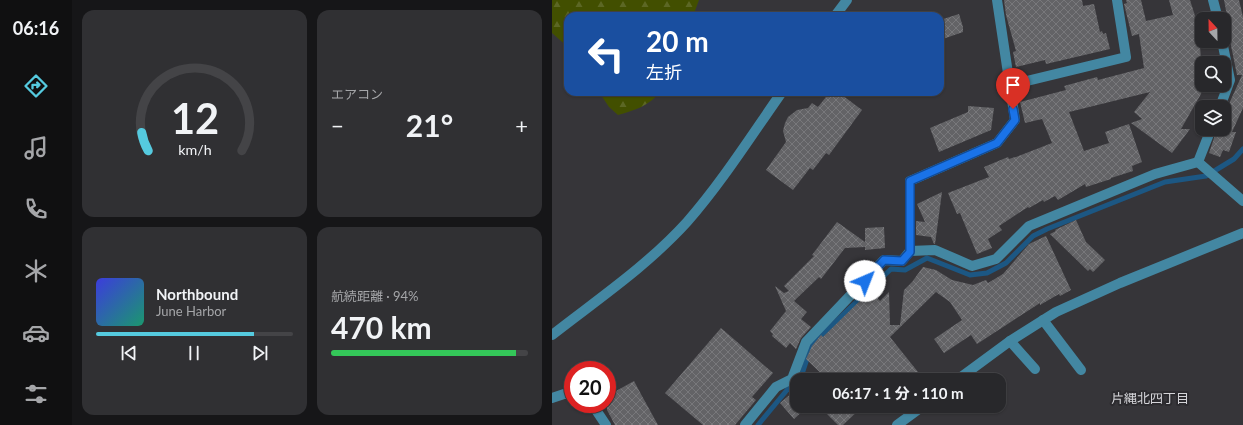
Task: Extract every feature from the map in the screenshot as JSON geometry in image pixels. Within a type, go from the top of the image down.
[{"type":"street","points":[[838,12],[847,0]]},
{"type":"street","points":[[745,425],[776,387],[792,379],[806,342],[884,260],[902,261],[910,252],[910,181],[997,143],[1015,120],[997,0]]},
{"type":"street","points":[[1010,85],[1126,57],[1116,0]]},
{"type":"street","points":[[1214,0],[1217,12]]},
{"type":"street","points":[[1223,48],[1230,80],[1223,100]]},
{"type":"street","points":[[552,336],[649,259],[686,222],[719,182],[779,96]]},
{"type":"street","points":[[1198,162],[1208,136]]},
{"type":"street","points":[[910,252],[935,250],[972,266],[996,259],[1029,226],[1155,174],[1198,162]]},
{"type":"street","points":[[1198,162],[1243,201]]},
{"type":"street","points":[[967,373],[1010,341],[1043,320],[1080,300],[1243,233]]},
{"type":"street","points":[[1043,320],[1081,370]]},
{"type":"street","points":[[1010,341],[1035,369]]},
{"type":"street","points":[[552,398],[564,394]]},
{"type":"street","points":[[598,413],[606,425]]},
{"type":"street","points":[[897,425],[913,413]]},
{"type":"green space","points":[[552,0],[699,0],[694,12],[564,12],[564,44],[552,33]]},
{"type":"green space","points":[[602,96],[657,96],[636,109],[618,115],[609,107]]},
{"type":"building","points":[[1004,0],[1082,0],[1083,6],[1094,4],[1100,32],[1102,31],[1103,34],[1106,33],[1110,49],[1046,64],[1045,60],[1016,67],[1013,52],[1016,51],[1006,15]]},
{"type":"building","points":[[1126,0],[1141,0],[1146,21],[1173,15],[1169,0],[1190,0],[1195,16],[1195,48],[1200,48],[1201,56],[1195,56],[1195,92],[1202,92],[1198,100],[1195,100],[1195,104],[1181,129],[1190,129],[1172,153],[1131,123],[1142,119],[1134,112],[1150,92],[1069,112],[1084,151],[1109,143],[1105,132],[1129,124],[1142,162],[1132,166],[1133,171],[1086,187],[1085,184],[1058,200],[1055,196],[1044,202],[1043,200],[1029,208],[1028,207],[999,226],[1002,230],[988,239],[992,248],[977,254],[960,213],[957,214],[948,193],[989,177],[984,167],[1008,157],[1009,159],[1016,157],[1052,143],[1042,119],[1025,123],[1020,102],[1066,90],[1064,86],[1097,77],[1098,80],[1144,68],[1139,34],[1132,36],[1124,4],[1127,3]]},
{"type":"building","points":[[1224,0],[1239,0],[1243,17],[1243,108],[1232,132],[1236,132],[1229,152],[1223,150],[1220,157],[1209,153],[1215,136],[1231,136],[1231,100],[1242,75],[1237,75],[1231,46],[1231,12],[1226,12]]},
{"type":"building","points":[[959,14],[963,32],[944,39],[944,19]]},
{"type":"building","points":[[827,96],[843,96],[862,110],[829,155],[826,153],[813,170],[810,168],[793,190],[766,170],[786,142],[783,131],[788,117],[797,110],[808,108],[812,103],[818,107]]},
{"type":"building","points":[[968,106],[994,108],[991,130],[939,152],[930,128],[968,112]]},
{"type":"building","points":[[942,192],[934,244],[931,237],[916,235],[916,221],[925,222],[917,204]]},
{"type":"building","points":[[1076,220],[1086,242],[1105,260],[1093,272],[1090,269],[1088,271],[1050,234]]},
{"type":"building","points":[[837,222],[865,242],[865,228],[884,227],[885,248],[865,250],[865,247],[845,248],[821,279],[819,277],[794,301],[807,312],[801,319],[811,327],[801,338],[796,349],[790,343],[786,348],[772,336],[773,334],[770,331],[786,311],[775,286],[784,293],[789,291],[784,286],[814,256],[812,255]]},
{"type":"building","points":[[1046,236],[1071,290],[1060,296],[1059,294],[1040,305],[1040,303],[977,344],[971,335],[944,353],[934,339],[962,320],[950,302],[936,292],[890,337],[918,372],[917,373],[821,373],[806,359],[812,346],[821,335],[823,337],[871,290],[880,301],[889,292],[890,325],[900,325],[904,290],[923,267],[936,270],[952,280],[973,285],[986,280],[988,283],[1003,274],[1029,244]]},
{"type":"building","points":[[721,328],[773,373],[752,397],[756,400],[735,425],[703,425],[665,393]]},
{"type":"building","points":[[634,381],[658,425],[615,425],[609,413],[616,413],[616,391]]},
{"type":"building","points":[[790,395],[790,413],[801,413],[794,419],[780,403]]},
{"type":"building","points":[[826,413],[856,413],[843,425],[838,425]]},
{"type":"waterway","points":[[802,373],[812,344],[891,269],[905,270],[927,258],[970,275],[987,273],[1006,263],[1033,236],[1047,229],[1165,182],[1206,176],[1234,159],[1243,149]]},
{"type":"waterway","points":[[758,425],[790,388]]},
{"type":"district","name":"片縄北四丁目","points":[[1150,398]]},
{"type":"route","points":[[865,281],[884,260],[902,261],[910,252],[910,181],[997,143],[1015,120],[1013,109]]}]
